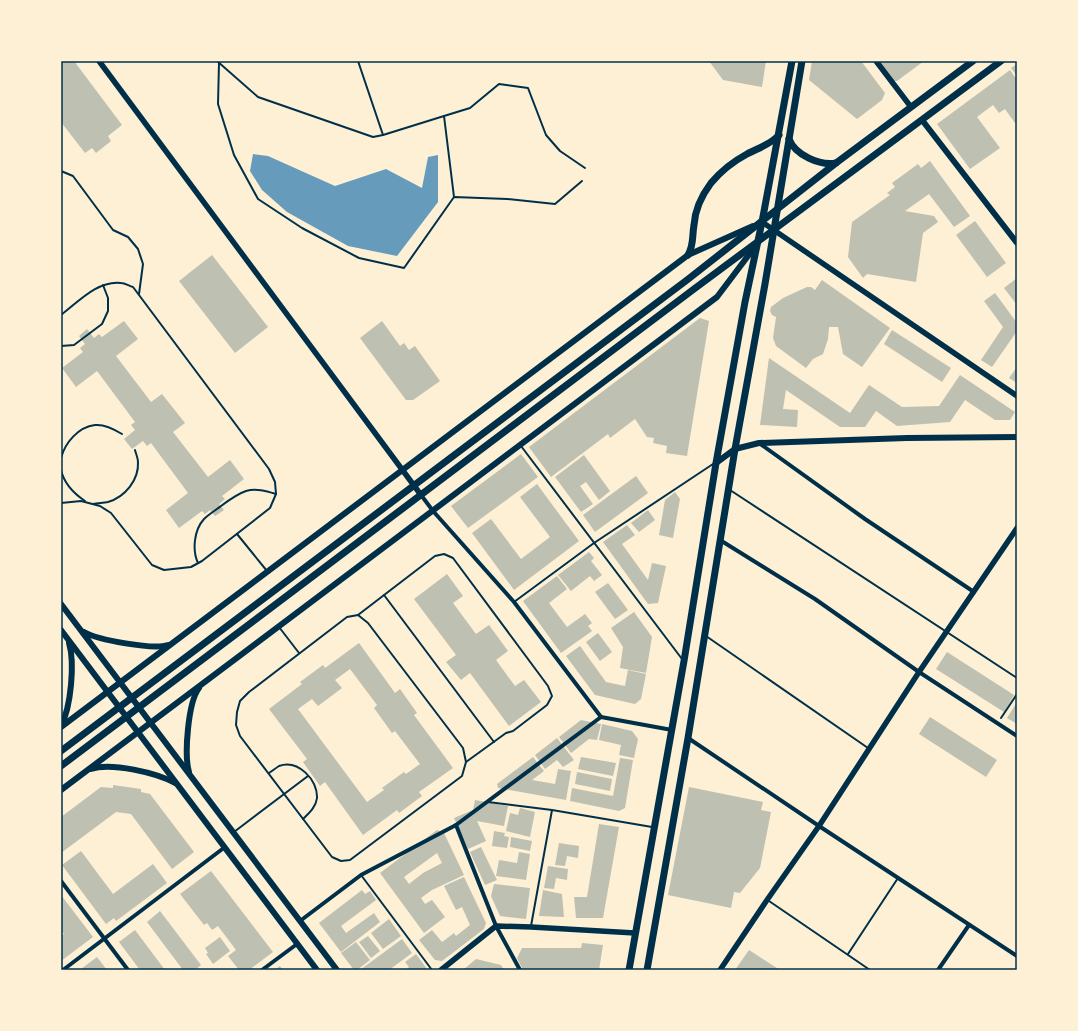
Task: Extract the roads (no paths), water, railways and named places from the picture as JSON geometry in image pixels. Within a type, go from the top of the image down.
[{"type":"main road","points":[[629,970],[684,661],[716,462],[745,302],[779,135],[792,61]]},
{"type":"main road","points":[[647,970],[688,738],[735,449],[774,231],[802,61]]},
{"type":"main road","points":[[61,751],[687,280],[836,163],[973,61]]},
{"type":"main road","points":[[61,766],[1001,61]]},
{"type":"main road","points":[[922,120],[1017,243]]},
{"type":"main road","points":[[688,255],[693,245],[696,214],[704,193],[710,184],[726,168],[745,155],[771,142],[779,135]]},
{"type":"main road","points":[[789,139],[796,150],[814,161],[829,164],[836,163]]},
{"type":"main road","points":[[61,726],[688,255],[762,222]]},
{"type":"main road","points":[[61,790],[717,297],[757,243]]},
{"type":"main road","points":[[716,462],[735,449],[759,443],[907,438],[1017,438]]},
{"type":"main road","points":[[61,604],[337,970]]},
{"type":"main road","points":[[61,630],[317,970]]},
{"type":"main road","points":[[81,630],[105,640],[157,647],[172,644]]},
{"type":"main road","points":[[61,726],[68,708],[73,662],[68,639]]},
{"type":"main road","points":[[191,778],[186,753],[192,704],[196,693],[202,684]]},
{"type":"main road","points":[[88,770],[107,766],[151,773],[166,778],[179,786]]},
{"type":"street","points":[[99,61],[433,511],[514,602],[601,717],[672,730]]},
{"type":"street","points":[[876,61],[911,107]]},
{"type":"street","points":[[762,222],[1017,396]]},
{"type":"street","points":[[759,443],[865,519],[974,592]]},
{"type":"street","points":[[720,970],[1017,528]]},
{"type":"street","points":[[720,540],[815,599],[919,672],[1017,736]]},
{"type":"street","points":[[300,921],[361,875],[456,825],[601,717]]},
{"type":"street","points":[[688,738],[818,826],[1017,956]]},
{"type":"street","points":[[456,825],[496,926],[520,970]]},
{"type":"street","points":[[62,970],[224,847]]},
{"type":"street","points":[[61,881],[128,970]]},
{"type":"street","points":[[938,970],[969,925]]},
{"type":"street","points":[[441,970],[496,926],[635,934]]},
{"type":"street","points":[[262,970],[297,944]]},
{"type":"lane","points":[[61,171],[73,176],[113,230],[128,237],[138,249],[143,264],[138,295]]},
{"type":"lane","points":[[61,315],[98,287],[103,285],[109,283],[122,283],[133,287],[269,469],[275,482],[276,494],[270,508],[198,563],[191,567],[164,570],[152,565],[111,513],[100,506],[86,502],[61,503]]},
{"type":"lane","points":[[61,346],[74,345],[102,324],[108,311],[108,298],[103,285]]},
{"type":"lane","points":[[61,458],[64,447],[83,429],[95,425],[110,427],[122,434]]},
{"type":"lane","points":[[521,445],[684,661]]},
{"type":"lane","points":[[92,504],[108,502],[122,495],[132,485],[138,466],[138,461],[134,450]]},
{"type":"lane","points":[[514,602],[594,543],[716,462]]},
{"type":"lane","points":[[61,470],[62,476],[68,486],[76,495],[86,502]]},
{"type":"lane","points":[[729,489],[1017,678]]},
{"type":"lane","points":[[198,563],[195,557],[194,544],[198,529],[203,519],[246,491],[264,490],[276,494]]},
{"type":"lane","points":[[237,534],[268,572]]},
{"type":"lane","points":[[358,615],[368,623],[463,748],[466,762],[462,776],[350,860],[341,861],[332,857],[240,736],[236,724],[240,701],[249,692],[347,617],[358,615],[435,556],[444,554],[453,558],[548,686],[552,696],[547,705],[513,731],[506,733],[466,762]]},
{"type":"lane","points":[[384,595],[494,742]]},
{"type":"lane","points":[[279,626],[299,653]]},
{"type":"lane","points":[[704,635],[869,749]]},
{"type":"lane","points":[[269,773],[280,766],[291,766],[304,770],[315,784],[317,799],[312,810],[303,819]]},
{"type":"lane","points":[[233,833],[308,776]]},
{"type":"lane","points":[[487,802],[552,810],[654,828]]},
{"type":"lane","points":[[531,927],[552,810]]},
{"type":"lane","points":[[361,875],[432,970]]},
{"type":"lane","points":[[848,954],[898,878]]},
{"type":"lane","points":[[767,900],[870,970]]},
{"type":"water","points":[[253,154],[268,156],[335,186],[386,169],[422,188],[428,157],[438,155],[438,202],[397,256],[348,246],[287,212],[262,190],[250,171]]}]
